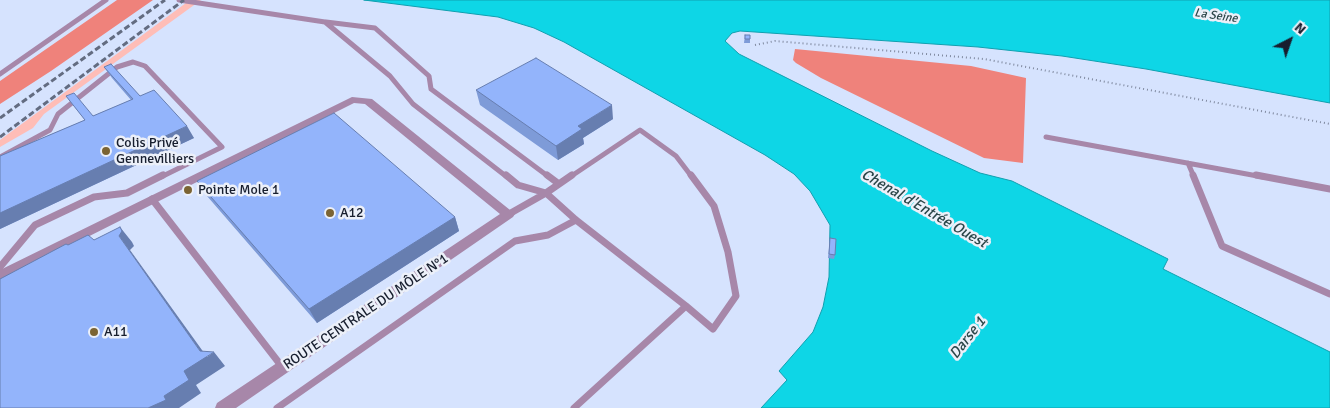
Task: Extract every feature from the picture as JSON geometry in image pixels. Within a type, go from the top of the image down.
[{"type":"street","points":[[0,276],[349,101],[368,101],[508,214]]},
{"type":"street","name":"ROUTE CENTRALE DU MÔLE N°1","points":[[223,408],[508,214]]},
{"type":"lane","points":[[0,74],[106,0]]},
{"type":"lane","points":[[179,0],[375,28],[429,76],[431,89],[559,184]]},
{"type":"lane","points":[[325,22],[390,76],[413,104],[518,185],[546,192],[576,220],[714,329],[736,296],[728,252],[714,206],[676,156],[640,130],[559,184],[546,192],[508,214]]},
{"type":"lane","points":[[0,157],[50,130],[58,114],[117,67],[133,62],[145,66],[222,147],[127,193],[94,197],[35,226],[22,238],[0,267]]},
{"type":"lane","points":[[0,69],[15,63]]},
{"type":"lane","points":[[1046,137],[1330,189]]},
{"type":"lane","points":[[1188,163],[1222,246],[1330,294]]},
{"type":"lane","points":[[152,199],[283,368]]},
{"type":"lane","points":[[277,408],[515,241],[548,235],[576,220]]},
{"type":"lane","points":[[574,408],[686,306]]},
{"type":"path","points":[[756,45],[775,41],[984,59],[1330,124]]},
{"type":"shaded area","points":[[117,0],[153,0],[0,104],[0,81]]},
{"type":"shaded area","points":[[190,0],[201,0],[44,114],[33,128],[0,147],[0,140]]},
{"type":"shaded area","points":[[795,49],[971,66],[1026,78],[1023,163],[984,158],[821,78],[793,60]]},
{"type":"water","points":[[364,0],[1330,0],[1330,103],[1146,69],[1062,56],[978,47],[740,31],[732,33],[725,41],[739,54],[932,151],[980,173],[1012,181],[1168,259],[1163,269],[1330,352],[1330,408],[761,408],[787,380],[779,371],[813,332],[823,307],[829,277],[830,225],[810,191],[794,174],[765,155],[564,42],[534,28],[498,17]]},
{"type":"building","points":[[745,35],[750,35],[750,39],[745,39]]},
{"type":"building","points":[[536,58],[612,105],[578,126],[582,129],[556,146],[476,90]]},
{"type":"building","name":"Colis Privé Gennevilliers","points":[[111,64],[140,96],[154,90],[187,126],[0,213],[0,156],[85,120],[66,96],[74,93],[93,116],[133,99],[104,67]]},
{"type":"building","name":"A12","points":[[334,113],[455,217],[309,309],[197,181]]},
{"type":"building","name":"A11","points":[[120,227],[122,231],[119,236],[200,351],[214,352],[184,371],[189,380],[164,396],[166,400],[148,408],[0,408],[0,279],[66,244],[68,245],[88,235],[94,240]]},
{"type":"building","points":[[830,238],[836,239],[835,255],[829,254]]},
{"type":"railway","points":[[0,118],[165,0]]},
{"type":"railway","points":[[0,137],[184,0]]},
{"type":"place","name":"Colis Privé Gennevilliers","points":[[106,151]]},
{"type":"place","name":"Pointe Mole 1","points":[[188,190]]},
{"type":"place","name":"A12","points":[[330,213]]},
{"type":"place","name":"A11","points":[[94,332]]},
{"type":"water label","name":"La Seine","points":[[1216,16]]},
{"type":"water label","name":"Chenal d'Entrée Ouest","points":[[924,209]]},
{"type":"water label","name":"Darse 1","points":[[968,338]]}]
